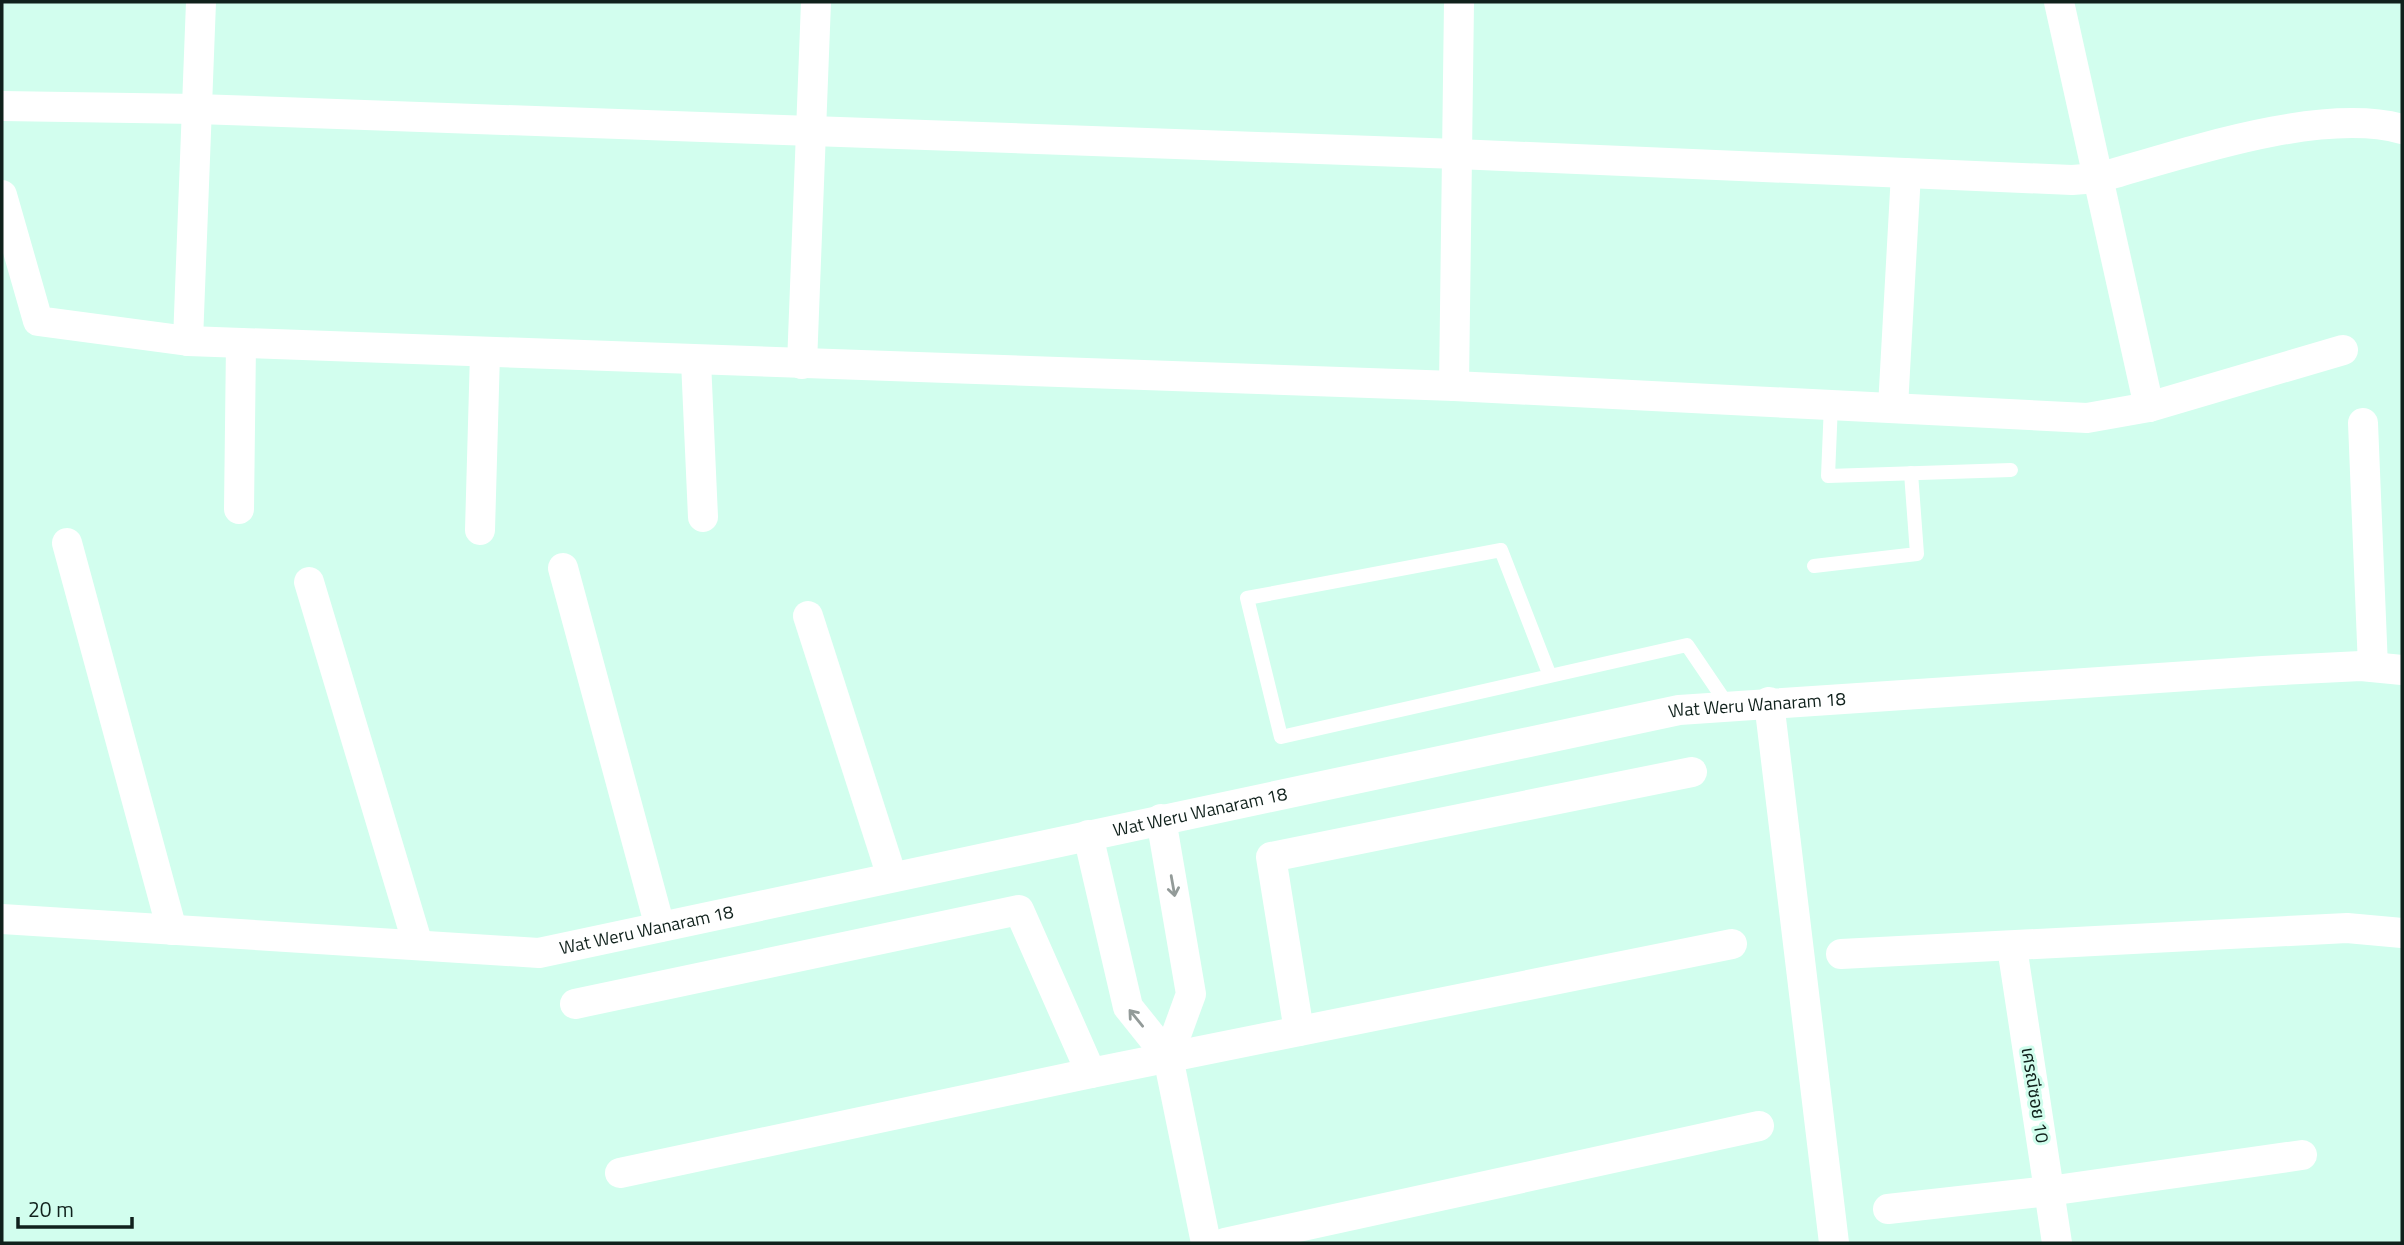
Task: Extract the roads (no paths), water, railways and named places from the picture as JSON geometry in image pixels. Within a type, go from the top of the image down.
[{"type":"street","points":[[188,341],[201,2]]},
{"type":"street","points":[[802,364],[816,2]]},
{"type":"street","points":[[1454,386],[1459,2]]},
{"type":"street","points":[[2059,2],[2149,407]]},
{"type":"street","points":[[2,106],[197,109],[1457,154],[2072,180],[2098,178],[2262,133],[2343,124],[2384,124],[2402,129]]},
{"type":"street","points":[[1893,407],[1906,173]]},
{"type":"street","points":[[2,195],[37,321],[188,341],[1454,386],[2087,418],[2149,407],[2343,351]]},
{"type":"street","points":[[239,509],[241,343]]},
{"type":"street","points":[[480,530],[485,353]]},
{"type":"street","points":[[696,361],[703,517]]},
{"type":"street","points":[[2363,423],[2388,668]]},
{"type":"street","points":[[67,542],[172,930]]},
{"type":"street","points":[[563,568],[660,927]]},
{"type":"street","points":[[309,582],[418,945]]},
{"type":"street","points":[[808,616],[892,877]]},
{"type":"street","name":"Wat Weru Wanaram 18","points":[[2,919],[539,953],[1637,716],[1769,702],[2250,672],[2388,668]]},
{"type":"street","points":[[1769,702],[1834,1243]]},
{"type":"street","points":[[1299,1031],[1270,857],[1692,772]]},
{"type":"street","points":[[1161,819],[1191,994],[1168,1057]]},
{"type":"street","points":[[1088,835],[1128,1007],[1168,1057],[1206,1243]]},
{"type":"street","points":[[575,1004],[1019,910],[1091,1073]]},
{"type":"street","points":[[1841,954],[2347,928],[2402,933]]},
{"type":"street","points":[[620,1173],[1168,1057],[1732,944]]},
{"type":"street","name":"เศรณีซอย 10","points":[[2012,947],[2057,1243]]},
{"type":"street","points":[[1225,1243],[1759,1126]]},
{"type":"street","points":[[1888,1209],[2049,1191],[2302,1154]]},
{"type":"lane","points":[[1831,404],[1828,476],[2011,470]]},
{"type":"lane","points":[[1814,566],[1917,554],[1912,473]]},
{"type":"lane","points":[[1550,676],[1501,550],[1247,598],[1281,737],[1687,645],[1728,707]]}]
